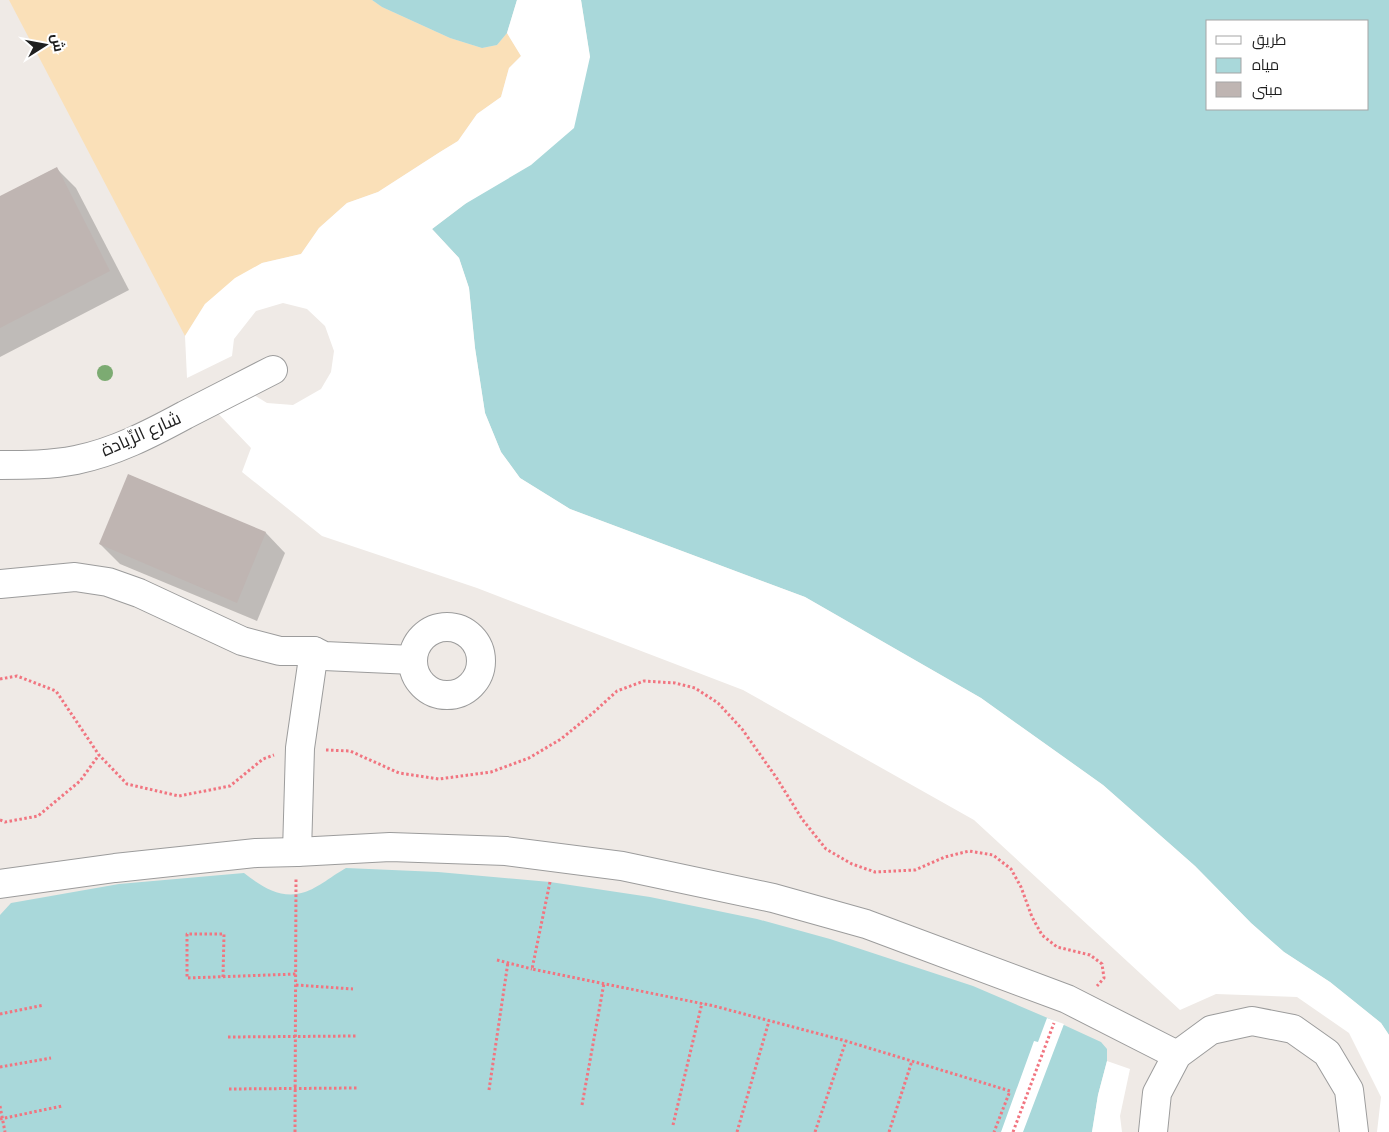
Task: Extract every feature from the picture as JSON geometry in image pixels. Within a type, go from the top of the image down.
[{"type":"street","name":"شارع الرِّيادة","points":[[0,465],[50,464],[101,454],[150,434],[273,370]]},
{"type":"street","points":[[0,584],[75,577],[108,582],[139,593],[242,641],[280,651],[314,651],[324,656],[413,660]]},
{"type":"street","points":[[297,852],[300,748],[314,651]]},
{"type":"street","points":[[0,884],[115,868],[256,852],[297,852],[390,847],[506,851],[622,866],[773,898],[866,924],[1075,1004],[1177,1055]]},
{"type":"street","points":[[1153,1132],[1157,1092],[1177,1055],[1211,1030],[1252,1021],[1293,1029],[1328,1053],[1349,1090],[1354,1132]]},
{"type":"path","points":[[0,679],[17,676],[56,690],[99,755],[127,784],[180,796],[230,786],[262,759],[300,748],[350,751],[399,773],[439,778],[491,772],[529,758],[561,738],[617,691],[644,681],[674,683],[695,688],[718,703],[742,729],[776,777],[802,819],[826,849],[852,864],[875,872],[915,870],[945,857],[969,851],[993,855],[1011,869],[1042,935],[1057,947],[1090,955],[1102,964],[1104,978],[1055,1021],[1014,1132]]},
{"type":"path","points":[[0,820],[5,822],[38,816],[80,781],[99,755]]},
{"type":"path","points":[[532,968],[550,882]]},
{"type":"path","points":[[295,894],[295,1132]]},
{"type":"path","points":[[223,977],[224,934],[187,934],[187,978],[223,977],[296,974]]},
{"type":"path","points":[[497,960],[702,1004],[770,1021],[846,1041],[1010,1091],[994,1132]]},
{"type":"path","points":[[489,1090],[508,962]]},
{"type":"path","points":[[582,1105],[604,983]]},
{"type":"path","points":[[296,985],[353,989]]},
{"type":"path","points":[[673,1126],[702,1004]]},
{"type":"path","points":[[0,1014],[44,1005]]},
{"type":"path","points":[[737,1132],[770,1021]]},
{"type":"path","points":[[228,1037],[356,1036]]},
{"type":"path","points":[[815,1132],[846,1041]]},
{"type":"path","points":[[0,1066],[51,1058]]},
{"type":"path","points":[[888,1132],[912,1061]]},
{"type":"path","points":[[229,1089],[357,1088]]},
{"type":"path","points":[[0,1106],[5,1132]]},
{"type":"path","points":[[1,1118],[62,1106]]},
{"type":"sand","points":[[9,0],[372,0],[382,7],[450,38],[482,48],[497,45],[507,33],[521,56],[509,68],[501,97],[477,114],[458,141],[378,192],[347,203],[319,228],[301,254],[262,263],[205,304],[185,336]]},
{"type":"water","points":[[372,0],[517,0],[507,33],[497,45],[482,48],[450,38],[382,7]]},
{"type":"water","points":[[581,0],[1389,0],[1389,1035],[1381,1023],[1330,982],[1284,952],[1251,923],[1195,866],[1103,785],[981,698],[805,597],[570,509],[520,478],[501,452],[485,413],[475,348],[469,288],[459,258],[432,229],[465,204],[590,57]]},
{"type":"water","points":[[346,868],[438,872],[550,882],[650,897],[757,919],[830,939],[973,986],[1101,1042],[1107,1049],[1107,1061],[1098,1095],[1092,1132],[0,1132],[0,915],[11,903],[119,884],[244,873],[273,891],[297,894],[314,888]]},
{"type":"pier","points":[[517,0],[581,0],[590,57],[574,128],[531,165],[465,204],[432,229],[459,258],[469,288],[475,348],[485,413],[501,452],[520,478],[570,509],[805,597],[981,698],[1103,785],[1195,866],[1251,923],[1284,952],[1330,982],[1381,1023],[1389,1035],[1389,1132],[1377,1132],[1381,1097],[1349,1033],[1297,997],[1216,994],[1180,1010],[974,820],[743,690],[477,588],[322,536],[242,472],[251,448],[211,406],[246,390],[267,403],[293,405],[321,389],[331,372],[334,351],[325,326],[307,309],[283,303],[256,311],[234,339],[232,356],[187,378],[185,336],[205,304],[235,278],[262,263],[301,254],[319,228],[347,203],[378,192],[458,141],[477,114],[501,97],[509,68],[521,56],[507,33]]},
{"type":"pier","points":[[1047,1018],[1064,1024],[1023,1132],[1001,1132],[1034,1041],[1038,1042]]},
{"type":"pier","points":[[1107,1061],[1130,1069],[1120,1116],[1122,1132],[1092,1132],[1098,1095]]},
{"type":"building","points":[[57,167],[110,271],[0,328],[0,196]]},
{"type":"building","points":[[128,474],[266,532],[237,603],[99,544]]}]
